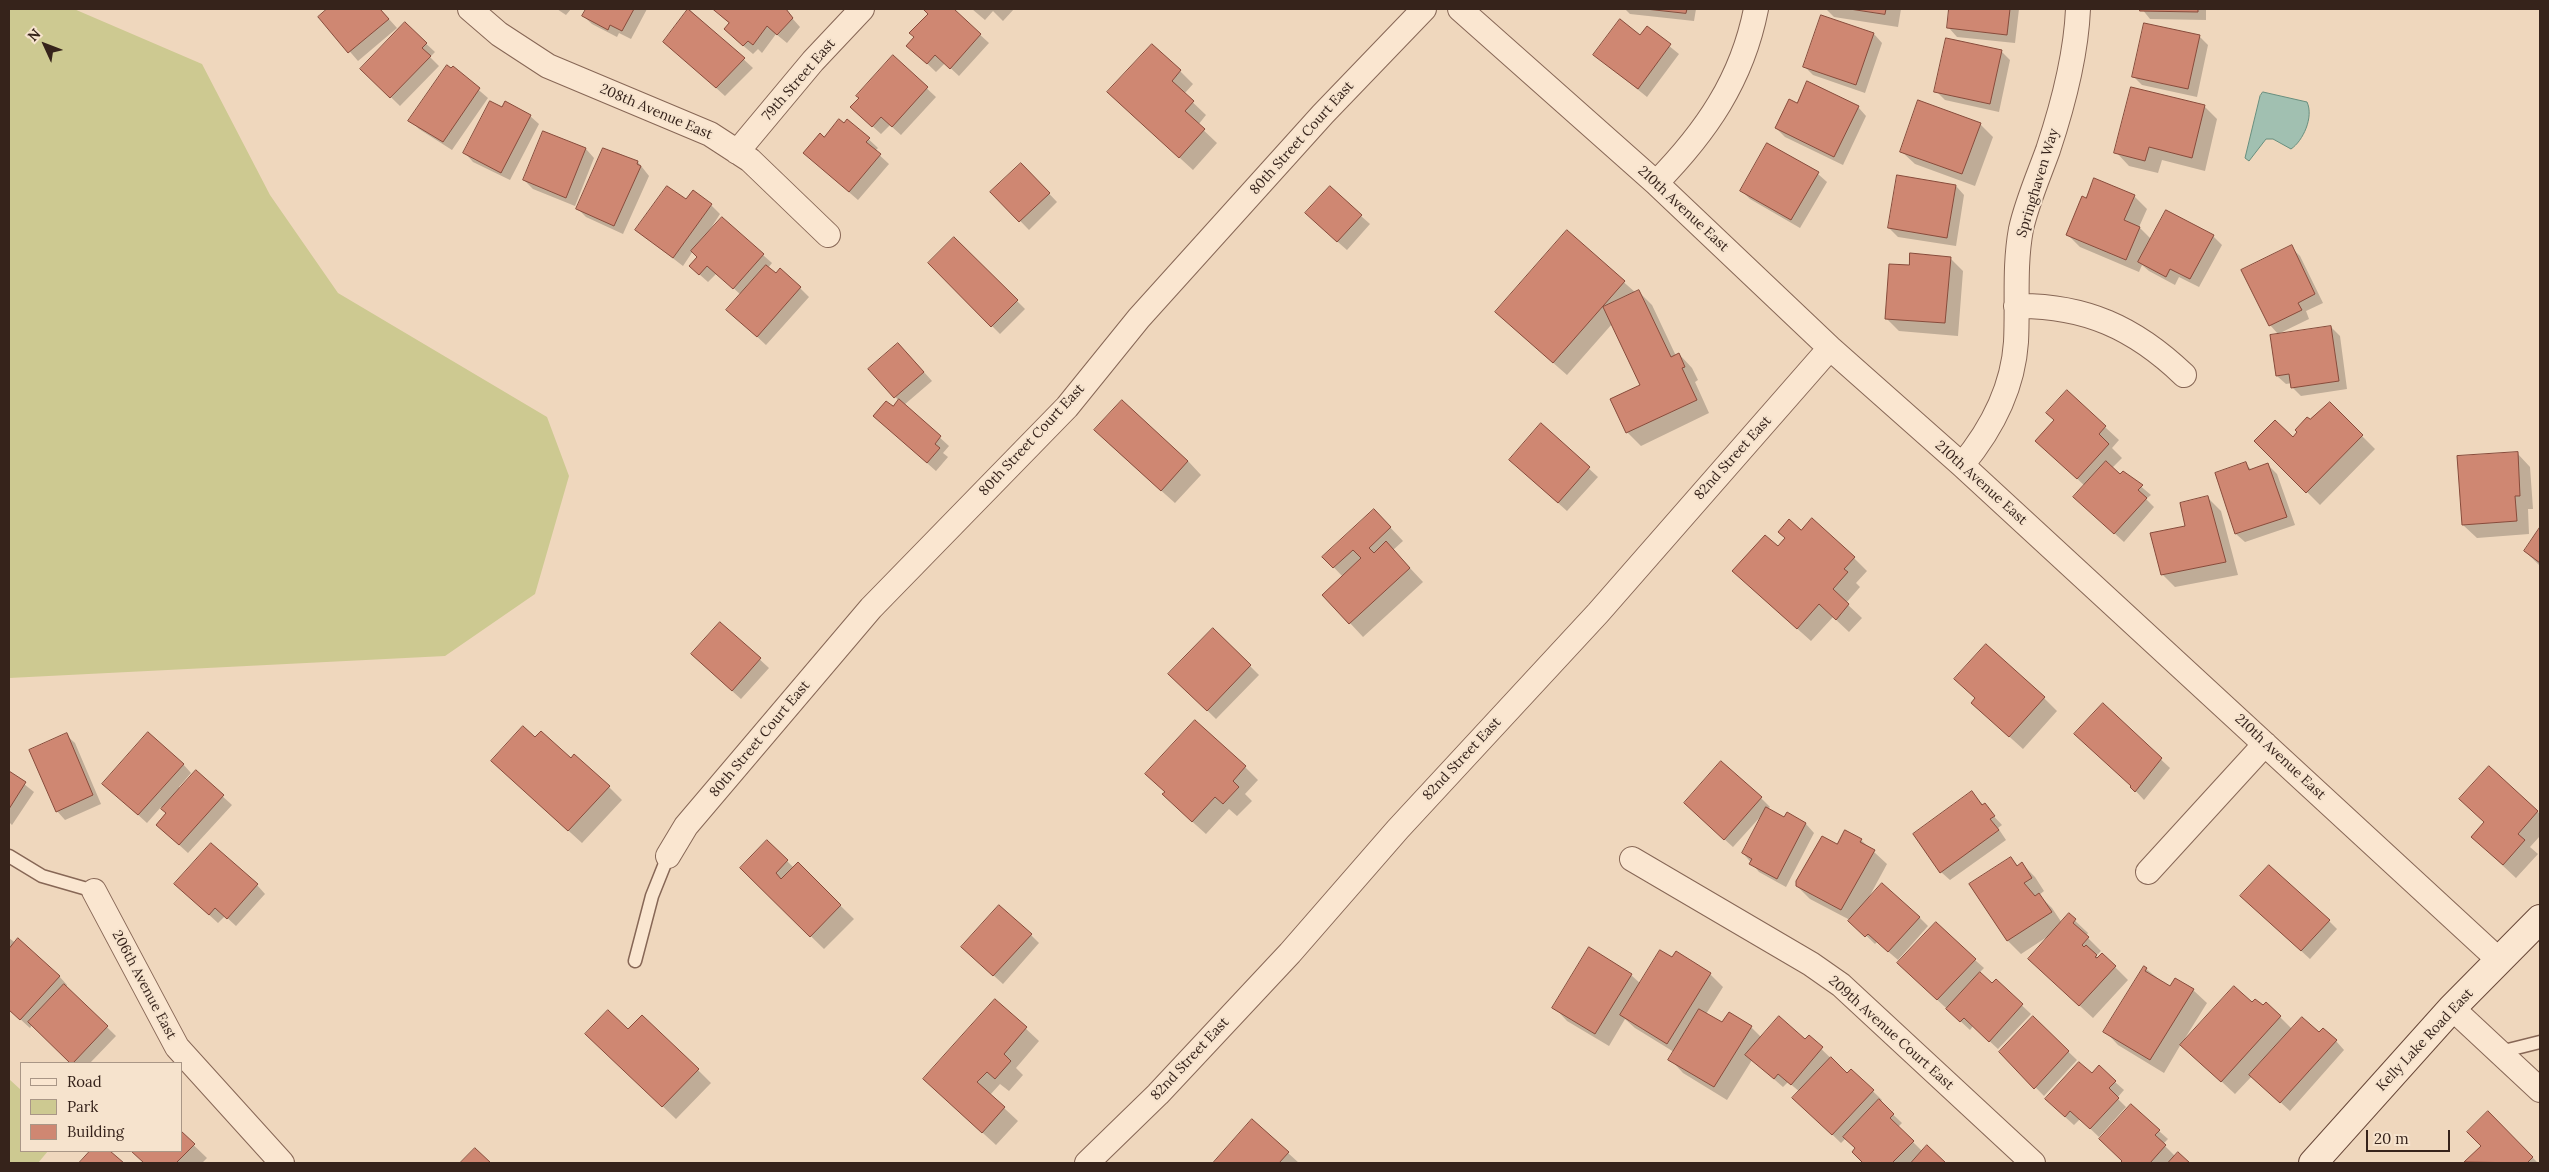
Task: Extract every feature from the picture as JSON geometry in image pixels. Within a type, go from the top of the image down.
[{"type":"street","name":"208th Avenue East","points":[[470,9],[499,34],[548,66],[710,134],[750,160],[828,235]]},
{"type":"street","name":"79th Street East","points":[[737,152],[813,61],[862,9]]},
{"type":"street","name":"80th Street Court East","points":[[668,856],[686,826],[870,608],[1067,407],[1146,311],[1323,114],[1424,9]]},
{"type":"street","name":"210th Avenue East","points":[[1460,9],[1656,182],[1830,348],[1962,465],[2500,961]]},
{"type":"street","points":[[1656,182],[1688,150],[1710,121],[1736,74],[1752,28],[1756,9]]},
{"type":"street","name":"Springhaven Way","points":[[1962,465],[1978,446],[1995,417],[2009,380],[2016,343],[2016,268],[2022,227],[2053,136],[2067,84],[2078,9]]},
{"type":"street","points":[[2016,306],[2039,306],[2079,312],[2107,321],[2136,336],[2163,355],[2184,375]]},
{"type":"street","name":"82nd Street East","points":[[1087,1163],[1158,1094],[1290,953],[1398,829],[1598,614],[1830,348]]},
{"type":"street","points":[[2148,872],[2265,744]]},
{"type":"street","name":"209th Avenue Court East","points":[[1632,859],[1811,964],[1841,985],[2033,1163]]},
{"type":"street","name":"206th Avenue East","points":[[94,891],[176,1047],[270,1159]]},
{"type":"street","name":"Kelly Lake Road East","points":[[2313,1163],[2452,1008],[2540,919]]},
{"type":"street","points":[[2452,1008],[2540,1090]]},
{"type":"lane","points":[[9,856],[42,876],[94,891]]},
{"type":"lane","points":[[634,961],[652,896],[668,856]]},
{"type":"lane","points":[[2500,1052],[2540,1042]]},
{"type":"green space","points":[[9,9],[74,9],[202,64],[270,195],[338,293],[547,417],[569,476],[535,594],[445,656],[9,678]]},
{"type":"green space","points":[[9,1079],[20,1089],[20,1152],[47,1152],[38,1163],[9,1163]]},
{"type":"shaded area","points":[[2263,92],[2307,102],[2309,108],[2308,121],[2300,140],[2291,149],[2273,139],[2266,139],[2249,161],[2245,158],[2260,96]]},
{"type":"building","points":[[327,9],[380,9],[389,19],[348,53],[318,17]]},
{"type":"building","points":[[586,9],[634,9],[622,31],[610,25],[608,30],[582,16]]},
{"type":"building","points":[[688,9],[745,58],[716,88],[663,42]]},
{"type":"building","points":[[713,9],[786,9],[793,18],[777,35],[767,26],[753,45],[748,41],[743,46],[724,29],[729,23]]},
{"type":"building","points":[[954,9],[981,34],[950,69],[935,55],[927,64],[906,46],[914,37],[909,33],[928,14],[924,10]]},
{"type":"building","points":[[1646,9],[1687,9],[1686,13]]},
{"type":"building","points":[[1850,9],[1886,9],[1885,14]]},
{"type":"building","points":[[1949,9],[2010,9],[2007,35],[1947,28]]},
{"type":"building","points":[[2140,9],[2198,9],[2198,12],[2140,11]]},
{"type":"building","points":[[1821,15],[1874,33],[1856,85],[1803,67]]},
{"type":"building","points":[[1620,19],[1640,35],[1647,26],[1671,44],[1638,89],[1593,55]]},
{"type":"building","points":[[405,22],[427,43],[422,48],[431,56],[390,98],[360,69]]},
{"type":"building","points":[[2144,23],[2200,35],[2188,89],[2132,77]]},
{"type":"building","points":[[1946,38],[2002,50],[1990,104],[1934,92]]},
{"type":"building","points":[[1152,44],[1181,70],[1172,81],[1194,101],[1185,111],[1205,129],[1179,158],[1107,92]]},
{"type":"building","points":[[893,55],[928,87],[892,127],[881,117],[872,127],[850,107],[859,98],[856,96]]},
{"type":"building","points":[[447,65],[451,68],[453,66],[480,88],[443,142],[408,121]]},
{"type":"building","points":[[1807,81],[1859,106],[1834,157],[1775,128],[1789,99],[1797,103]]},
{"type":"building","points":[[2131,87],[2205,105],[2192,158],[2149,147],[2145,161],[2114,153]]},
{"type":"building","points":[[1918,100],[1981,123],[1962,174],[1900,152]]},
{"type":"building","points":[[490,101],[502,107],[505,101],[531,115],[501,173],[463,153]]},
{"type":"building","points":[[839,119],[844,123],[847,119],[870,138],[866,142],[881,154],[849,192],[803,153],[820,133],[824,137]]},
{"type":"building","points":[[543,131],[586,148],[566,198],[523,180]]},
{"type":"building","points":[[1767,143],[1819,172],[1791,220],[1740,191]]},
{"type":"building","points":[[603,148],[638,161],[637,164],[641,166],[614,226],[576,209]]},
{"type":"building","points":[[1021,163],[1050,193],[1019,222],[990,192]]},
{"type":"building","points":[[1897,175],[1956,185],[1947,238],[1888,228]]},
{"type":"building","points":[[2094,178],[2135,195],[2124,220],[2140,227],[2126,260],[2066,235],[2082,196],[2086,198]]},
{"type":"building","points":[[667,186],[686,199],[693,190],[712,204],[673,258],[635,230]]},
{"type":"building","points":[[1330,186],[1362,215],[1337,242],[1305,213]]},
{"type":"building","points":[[2166,210],[2214,235],[2190,279],[2170,269],[2166,277],[2138,262]]},
{"type":"building","points":[[722,217],[764,254],[733,289],[707,266],[699,275],[689,266],[697,257],[691,251]]},
{"type":"building","points":[[1567,230],[1625,281],[1553,363],[1495,312]]},
{"type":"building","points":[[954,237],[1018,300],[991,327],[928,263]]},
{"type":"building","points":[[2292,245],[2315,294],[2298,303],[2302,310],[2269,326],[2241,270]]},
{"type":"building","points":[[1910,253],[1951,257],[1945,323],[1885,319],[1889,264],[1909,265]]},
{"type":"building","points":[[766,265],[776,273],[780,268],[801,287],[757,337],[726,310]]},
{"type":"building","points":[[1639,290],[1671,357],[1679,353],[1685,367],[1682,368],[1697,400],[1626,433],[1610,399],[1640,385],[1603,307]]},
{"type":"building","points":[[2331,326],[2339,381],[2291,388],[2289,374],[2276,376],[2270,335]]},
{"type":"building","points":[[898,343],[924,372],[894,398],[868,369]]},
{"type":"building","points":[[2067,390],[2106,426],[2099,434],[2109,444],[2077,479],[2035,441],[2054,420],[2046,413]]},
{"type":"building","points":[[899,399],[941,436],[935,444],[940,448],[927,463],[873,416],[886,401],[893,406]]},
{"type":"building","points":[[1122,400],[1188,461],[1161,491],[1094,430]]},
{"type":"building","points":[[2330,402],[2363,435],[2306,493],[2254,441],[2275,420],[2293,437],[2297,432],[2295,430],[2307,417],[2310,419]]},
{"type":"building","points":[[1541,423],[1590,467],[1558,503],[1509,460]]},
{"type":"building","points":[[2518,452],[2520,496],[2515,496],[2517,521],[2462,525],[2457,456]]},
{"type":"building","points":[[2106,461],[2120,474],[2123,471],[2143,485],[2138,490],[2147,498],[2114,534],[2073,497]]},
{"type":"building","points":[[2246,462],[2249,470],[2268,463],[2287,517],[2235,534],[2215,473]]},
{"type":"building","points":[[2208,496],[2226,562],[2161,575],[2150,533],[2185,526],[2180,503]]},
{"type":"building","points":[[1374,509],[1391,527],[1369,548],[1374,553],[1386,541],[1410,568],[1349,624],[1322,595],[1361,558],[1353,550],[1333,568],[1322,557]]},
{"type":"building","points":[[1812,518],[1855,557],[1844,569],[1848,572],[1833,589],[1849,604],[1836,620],[1819,604],[1797,629],[1732,571],[1765,535],[1778,546],[1785,538],[1778,532],[1789,519],[1801,530]]},
{"type":"building","points":[[2540,527],[2540,563],[2524,551]]},
{"type":"building","points":[[720,622],[761,658],[732,691],[691,654]]},
{"type":"building","points":[[1213,628],[1251,665],[1207,711],[1168,674]]},
{"type":"building","points":[[1986,644],[2045,697],[2009,737],[1971,703],[1975,698],[1954,679]]},
{"type":"building","points":[[2103,703],[2162,758],[2135,792],[2131,786],[2074,734]]},
{"type":"building","points":[[1195,720],[1246,766],[1233,781],[1239,787],[1223,804],[1215,797],[1192,822],[1162,794],[1165,792],[1145,774]]},
{"type":"building","points":[[523,726],[535,737],[541,731],[571,758],[574,754],[610,786],[568,831],[491,761]]},
{"type":"building","points":[[148,732],[184,764],[138,815],[102,784]]},
{"type":"building","points":[[67,733],[93,795],[56,812],[29,750]]},
{"type":"building","points":[[1721,761],[1762,797],[1724,840],[1684,803]]},
{"type":"building","points":[[2489,766],[2538,811],[2518,834],[2525,840],[2503,865],[2471,837],[2484,822],[2459,799]]},
{"type":"building","points":[[196,770],[224,795],[179,845],[156,825],[166,813],[161,809]]},
{"type":"building","points":[[9,771],[26,782],[9,809]]},
{"type":"building","points":[[1972,791],[1982,805],[1985,803],[1995,816],[1990,819],[1999,830],[1940,873],[1913,834]]},
{"type":"building","points":[[1766,807],[1784,817],[1787,812],[1806,823],[1777,879],[1749,864],[1752,859],[1742,853]]},
{"type":"building","points":[[1845,830],[1862,839],[1860,842],[1875,850],[1841,910],[1796,886],[1796,881],[1822,836],[1837,844]]},
{"type":"building","points":[[767,840],[788,860],[776,873],[781,879],[798,862],[841,905],[810,937],[740,868]]},
{"type":"building","points":[[211,843],[258,884],[227,919],[215,908],[209,915],[174,884]]},
{"type":"building","points":[[2011,857],[2017,866],[2022,862],[2032,878],[2024,883],[2035,896],[2039,893],[2052,912],[2007,941],[1969,884]]},
{"type":"building","points":[[2269,865],[2330,920],[2301,951],[2240,896]]},
{"type":"building","points":[[1882,883],[1920,917],[1888,952],[1868,934],[1865,937],[1848,921]]},
{"type":"building","points":[[999,905],[1032,934],[993,976],[961,947]]},
{"type":"building","points":[[2069,913],[2076,919],[2073,923],[2089,937],[2082,945],[2084,947],[2086,945],[2097,955],[2095,957],[2097,958],[2102,953],[2116,966],[2079,1006],[2028,959]]},
{"type":"building","points":[[1936,922],[1976,959],[1937,1000],[1897,963]]},
{"type":"building","points":[[18,938],[60,976],[20,1020],[9,1010],[9,949]]},
{"type":"building","points":[[1589,947],[1632,974],[1595,1034],[1552,1008]]},
{"type":"building","points":[[1660,950],[1672,957],[1676,951],[1711,973],[1667,1044],[1620,1015]]},
{"type":"building","points":[[2144,966],[2147,968],[2145,971],[2170,986],[2175,978],[2194,989],[2150,1060],[2103,1032]]},
{"type":"building","points":[[1980,972],[1992,983],[1996,979],[2023,1004],[1989,1042],[1964,1018],[1960,1022],[1946,1009]]},
{"type":"building","points":[[64,984],[108,1026],[74,1062],[69,1062],[28,1022]]},
{"type":"building","points":[[2234,986],[2252,1002],[2255,999],[2263,1005],[2266,1002],[2281,1016],[2221,1082],[2180,1045]]},
{"type":"building","points":[[995,999],[1027,1027],[1004,1054],[1011,1061],[995,1079],[987,1072],[977,1082],[1005,1107],[982,1133],[923,1079]]},
{"type":"building","points":[[1699,1009],[1722,1022],[1729,1012],[1752,1026],[1714,1087],[1668,1060]]},
{"type":"building","points":[[608,1010],[628,1029],[642,1015],[699,1069],[662,1107],[585,1034]]},
{"type":"building","points":[[1779,1016],[1805,1039],[1809,1035],[1823,1047],[1791,1085],[1778,1074],[1774,1079],[1745,1055]]},
{"type":"building","points":[[2033,1016],[2069,1051],[2034,1089],[1999,1052]]},
{"type":"building","points":[[2302,1017],[2319,1032],[2323,1028],[2337,1040],[2280,1103],[2249,1075]]},
{"type":"building","points":[[1831,1057],[1847,1073],[1851,1069],[1874,1090],[1832,1135],[1792,1098]]},
{"type":"building","points":[[2079,1062],[2092,1073],[2099,1065],[2116,1081],[2109,1088],[2119,1098],[2090,1129],[2070,1111],[2065,1117],[2045,1099]]},
{"type":"building","points":[[1879,1099],[1894,1114],[1890,1118],[1914,1141],[1892,1163],[1863,1163],[1852,1152],[1855,1148],[1843,1137]]},
{"type":"building","points":[[2131,1104],[2160,1130],[2155,1135],[2166,1145],[2150,1163],[2120,1163],[2122,1161],[2099,1139]]},
{"type":"building","points":[[2488,1111],[2533,1157],[2527,1163],[2464,1162],[2481,1146],[2467,1132]]},
{"type":"building","points":[[1252,1119],[1289,1152],[1279,1163],[1213,1163]]},
{"type":"building","points":[[182,1132],[195,1144],[176,1163],[144,1163],[132,1152],[182,1152]]},
{"type":"building","points":[[1927,1145],[1946,1163],[1911,1163]]},
{"type":"building","points":[[475,1148],[491,1163],[460,1163]]},
{"type":"building","points":[[89,1152],[111,1152],[124,1163],[79,1163]]},
{"type":"building","points":[[2178,1152],[2190,1163],[2168,1163]]}]
